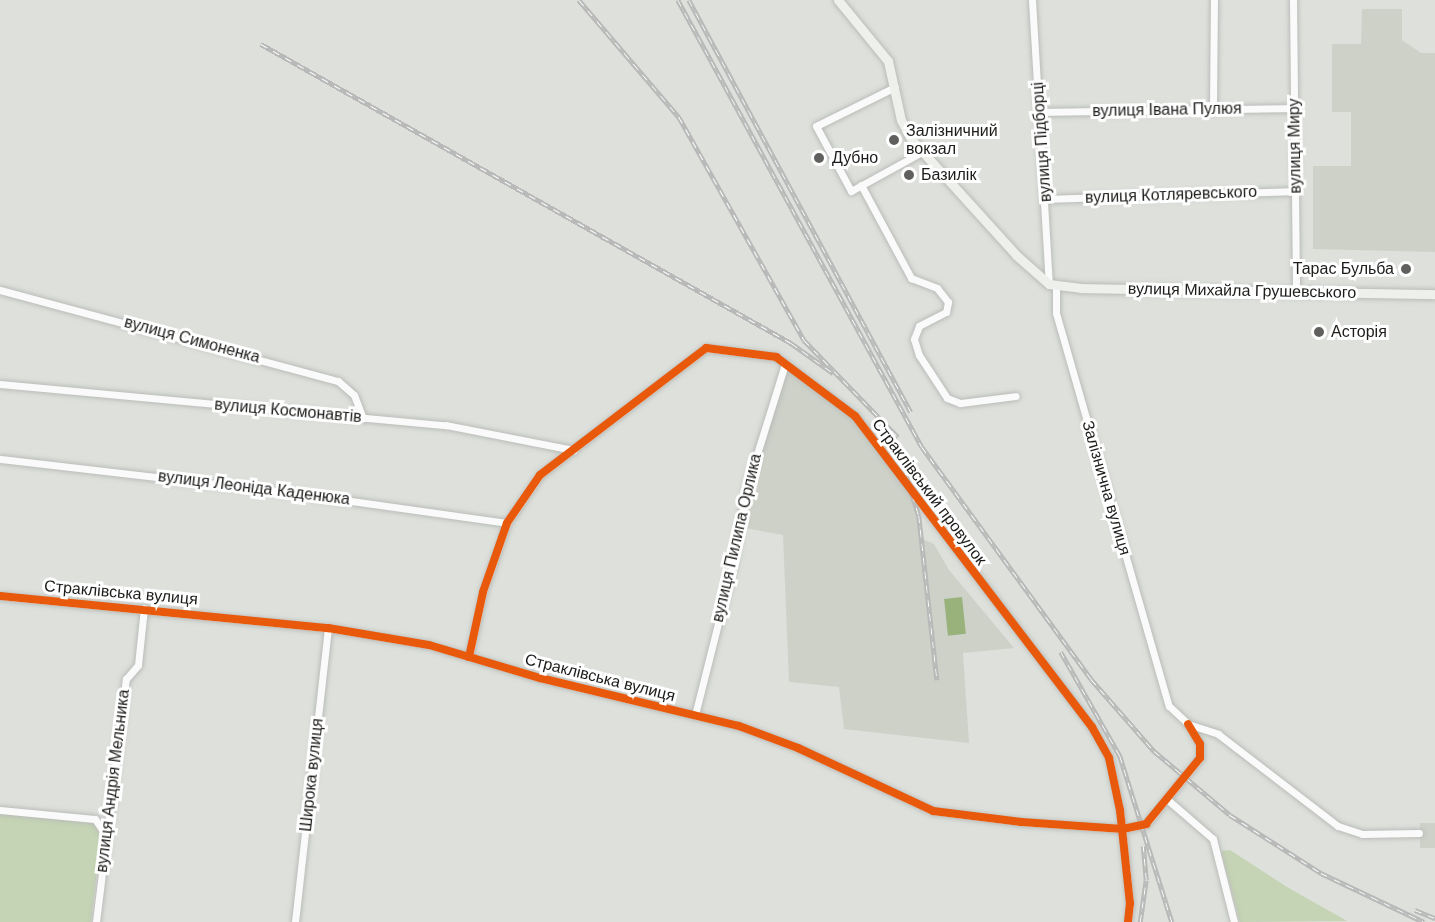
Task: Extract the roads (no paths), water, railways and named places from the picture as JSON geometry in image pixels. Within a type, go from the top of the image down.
[{"type":"main road","points":[[838,0],[888,61],[903,124],[922,152],[1024,264],[1053,286]]},
{"type":"main road","name":"вулиця Михайла Грушевського","points":[[1053,286],[1296,293],[1435,294]]},
{"type":"street","name":"вулиця Підборці","points":[[1032,0],[1053,286]]},
{"type":"street","points":[[1213,110],[1214,0]]},
{"type":"street","name":"вулиця Миру","points":[[1293,0],[1296,293]]},
{"type":"street","points":[[895,87],[816,126],[851,191],[922,152]]},
{"type":"street","name":"вулиця Івана Пулюя","points":[[1040,112],[1294,108]]},
{"type":"street","points":[[861,186],[911,278],[937,288],[948,302],[946,312],[919,326],[914,339],[919,355],[947,398],[960,403],[1016,396]]},
{"type":"street","name":"вулиця Котляревського","points":[[1047,199],[1295,191]]},
{"type":"street","name":"Залізнична вулиця","points":[[1053,286],[1059,322],[1162,688],[1169,706],[1188,724]]},
{"type":"street","name":"вулиця Симоненка","points":[[0,290],[338,381],[354,395],[363,418]]},
{"type":"street","name":"Страклівський провулок","points":[[469,657],[483,592],[507,523],[540,475],[706,348],[757,353],[785,364],[855,416],[1081,711],[1109,758],[1123,829],[1128,922]]},
{"type":"street","name":"вулиця Пилипа Орлика","points":[[695,715],[732,568],[747,486],[785,364]]},
{"type":"street","name":"вулиця Космонавтів","points":[[0,384],[498,432],[574,450]]},
{"type":"street","name":"вулиця Леоніда Каденюка","points":[[0,459],[287,492],[507,523]]},
{"type":"street","name":"Страклівська вулиця","points":[[0,596],[144,608],[328,628],[429,645],[540,678],[695,715],[798,748],[933,811],[1123,829],[1151,821],[1169,801],[1201,755],[1200,744],[1188,724]]},
{"type":"street","name":"вулиця Андрія Мельника","points":[[96,922],[126,679],[138,665],[144,608]]},
{"type":"street","name":"Широка вулиця","points":[[295,922],[328,628]]},
{"type":"street","points":[[1188,724],[1218,734],[1346,830],[1372,835],[1419,833]]},
{"type":"street","points":[[1169,801],[1213,839],[1234,922]]},
{"type":"street","points":[[0,810],[95,819],[106,836]]},
{"type":"railway","points":[[579,0],[679,117],[804,340],[898,437]]},
{"type":"railway","points":[[678,0],[922,447],[1091,679],[1154,751],[1230,815],[1321,873],[1424,922]]},
{"type":"railway","points":[[689,0],[911,412]]},
{"type":"railway","points":[[261,44],[791,343],[833,373]]},
{"type":"railway","points":[[882,428],[904,468],[919,516],[937,680]]},
{"type":"railway","points":[[1061,652],[1120,756],[1172,922]]},
{"type":"railway","points":[[1140,922],[1146,880],[1143,846]]},
{"type":"railway","points":[[1415,910],[1435,918]]},
{"type":"place","name":"Залізничний вокзал","points":[[894,140]]},
{"type":"place","name":"Дубно","points":[[819,158]]},
{"type":"place","name":"Базилік","points":[[909,175]]},
{"type":"place","name":"Тарас Бульба","points":[[1406,269]]},
{"type":"place","name":"Асторія","points":[[1319,332]]}]
